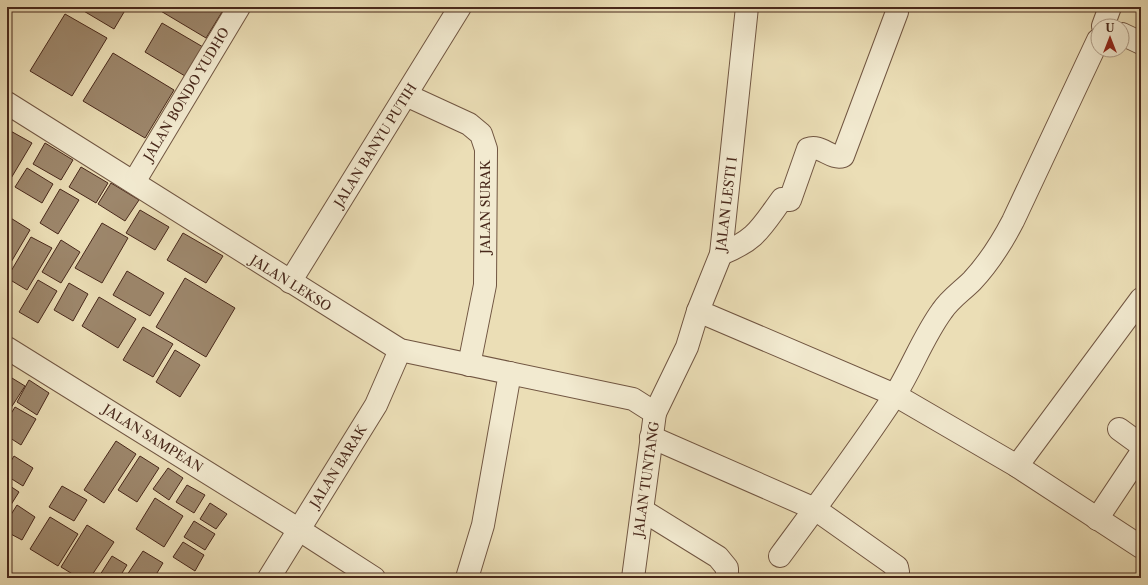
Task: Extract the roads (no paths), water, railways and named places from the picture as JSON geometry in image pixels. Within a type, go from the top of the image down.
[{"type":"street","name":"JALAN BONDO YUDHO","points":[[134,182],[239,7]]},
{"type":"street","name":"JALAN BANYU PUTIH","points":[[290,282],[460,7]]},
{"type":"street","name":"JALAN LESTI I","points":[[655,412],[687,347],[698,312],[721,254],[747,7]]},
{"type":"street","points":[[1106,18],[1110,7]]},
{"type":"street","points":[[721,254],[740,246],[756,234],[782,199],[790,200],[808,149],[814,147],[838,157],[843,156],[897,12]]},
{"type":"street","points":[[1130,38],[1141,43]]},
{"type":"street","points":[[780,556],[895,395],[929,330],[942,310],[958,292],[972,281],[1002,240],[1013,221],[1090,57]]},
{"type":"street","name":"JALAN SURAK","points":[[406,94],[469,124],[481,134],[486,149],[485,285],[469,365]]},
{"type":"street","name":"JALAN LEKSO","points":[[7,103],[400,350],[603,392]]},
{"type":"street","points":[[1017,466],[1141,299]]},
{"type":"street","points":[[698,312],[895,395],[1017,466],[1141,547]]},
{"type":"street","name":"JALAN SAMPEAN","points":[[7,348],[374,578]]},
{"type":"street","name":"JALAN BARAK","points":[[269,578],[376,405],[400,350]]},
{"type":"street","points":[[467,578],[483,525],[510,373]]},
{"type":"street","name":"JALAN TUNTANG","points":[[603,392],[633,399],[655,412],[633,578]]},
{"type":"street","points":[[1119,429],[1141,445]]},
{"type":"street","points":[[651,437],[815,509],[897,567],[898,572],[895,578]]},
{"type":"street","points":[[1097,518],[1141,453]]},
{"type":"street","points":[[642,510],[718,557],[727,568],[726,578]]}]
